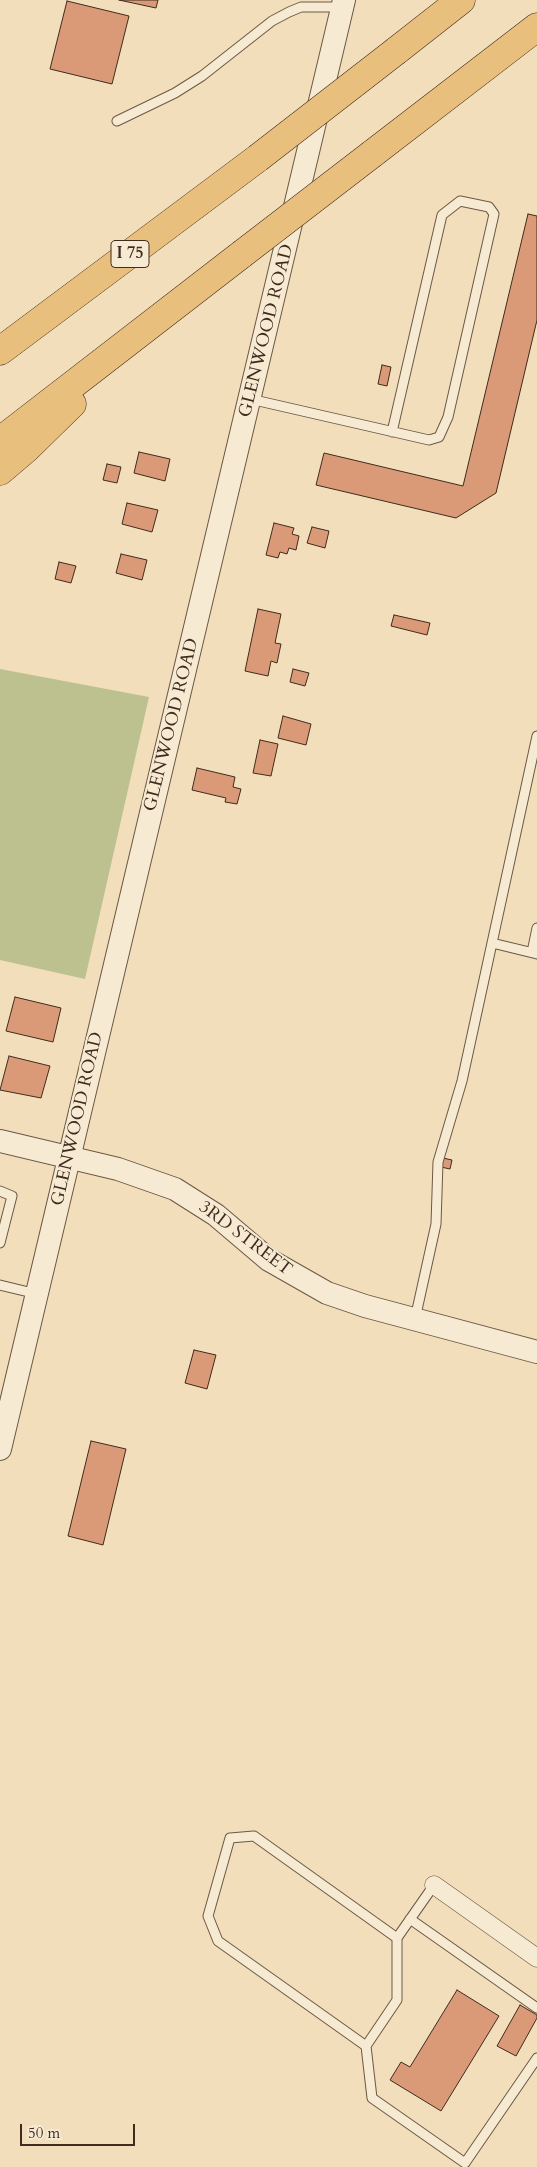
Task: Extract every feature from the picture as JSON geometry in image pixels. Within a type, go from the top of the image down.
[{"type":"highway","name":"I 75","points":[[0,351],[258,158],[461,0]]},
{"type":"highway","points":[[0,441],[537,27]]},
{"type":"highway","points":[[0,471],[27,448],[161,317]]},
{"type":"street","name":"GLENWOOD ROAD","points":[[0,1449],[343,3]]},
{"type":"street","name":"3RD STREET","points":[[0,1141],[118,1169],[175,1189],[216,1214],[269,1260],[307,1284],[357,1304],[537,1352]]},
{"type":"street","points":[[434,1885],[537,1958]]},
{"type":"lane","points":[[117,121],[175,94],[202,76],[272,21],[289,12],[310,6],[343,3]]},
{"type":"lane","points":[[250,399],[392,432],[429,440],[439,437],[444,430],[494,214],[489,207],[460,201],[442,215],[392,432]]},
{"type":"lane","points":[[414,1319],[436,1224],[438,1162],[462,1081],[537,736]]},
{"type":"lane","points":[[492,943],[534,953],[537,928]]},
{"type":"lane","points":[[0,1191],[12,1196],[0,1243]]},
{"type":"lane","points":[[0,1284],[37,1294]]},
{"type":"lane","points":[[366,2046],[218,1941],[208,1916],[230,1838],[254,1836],[397,1938]]},
{"type":"lane","points":[[434,1885],[397,1938],[396,2000],[366,2046],[372,2098],[465,2163],[537,2058]]},
{"type":"lane","points":[[410,1919],[537,2008]]},
{"type":"green space","points":[[0,669],[149,697],[85,979],[0,960]]},
{"type":"building","points":[[119,0],[158,0],[156,8]]},
{"type":"building","points":[[67,1],[129,16],[112,84],[50,69]]},
{"type":"building","points":[[528,214],[537,216],[537,320],[496,493],[456,518],[316,485],[324,453],[463,486]]},
{"type":"building","points":[[382,365],[391,367],[387,386],[378,384]]},
{"type":"building","points":[[139,452],[170,459],[165,481],[134,473]]},
{"type":"building","points":[[107,464],[121,467],[117,483],[103,480]]},
{"type":"building","points":[[127,503],[158,510],[152,532],[122,524]]},
{"type":"building","points":[[274,523],[294,528],[292,534],[299,536],[296,550],[289,548],[287,554],[280,552],[278,558],[266,555]]},
{"type":"building","points":[[312,527],[329,531],[325,548],[307,543]]},
{"type":"building","points":[[121,554],[147,560],[142,580],[116,573]]},
{"type":"building","points":[[59,562],[76,566],[71,583],[55,579]]},
{"type":"building","points":[[258,609],[281,614],[275,643],[281,644],[277,663],[271,661],[268,676],[245,671]]},
{"type":"building","points":[[394,615],[430,623],[427,635],[391,626]]},
{"type":"building","points":[[293,669],[309,673],[305,686],[290,682]]},
{"type":"building","points":[[283,716],[311,724],[306,745],[278,738]]},
{"type":"building","points":[[260,740],[278,744],[271,776],[253,773]]},
{"type":"building","points":[[197,768],[235,777],[233,787],[241,789],[237,804],[225,802],[226,798],[192,790]]},
{"type":"building","points":[[15,997],[61,1008],[53,1042],[6,1031]]},
{"type":"building","points":[[9,1056],[50,1066],[41,1098],[0,1090]]},
{"type":"building","points":[[443,1158],[452,1160],[450,1169],[441,1167]]},
{"type":"building","points":[[194,1350],[216,1355],[207,1389],[185,1383]]},
{"type":"building","points":[[91,1441],[126,1449],[103,1545],[68,1536]]},
{"type":"building","points":[[457,1990],[499,2016],[441,2111],[390,2080],[401,2062],[410,2067]]},
{"type":"building","points":[[520,2005],[537,2015],[537,2018],[516,2056],[497,2046]]}]
